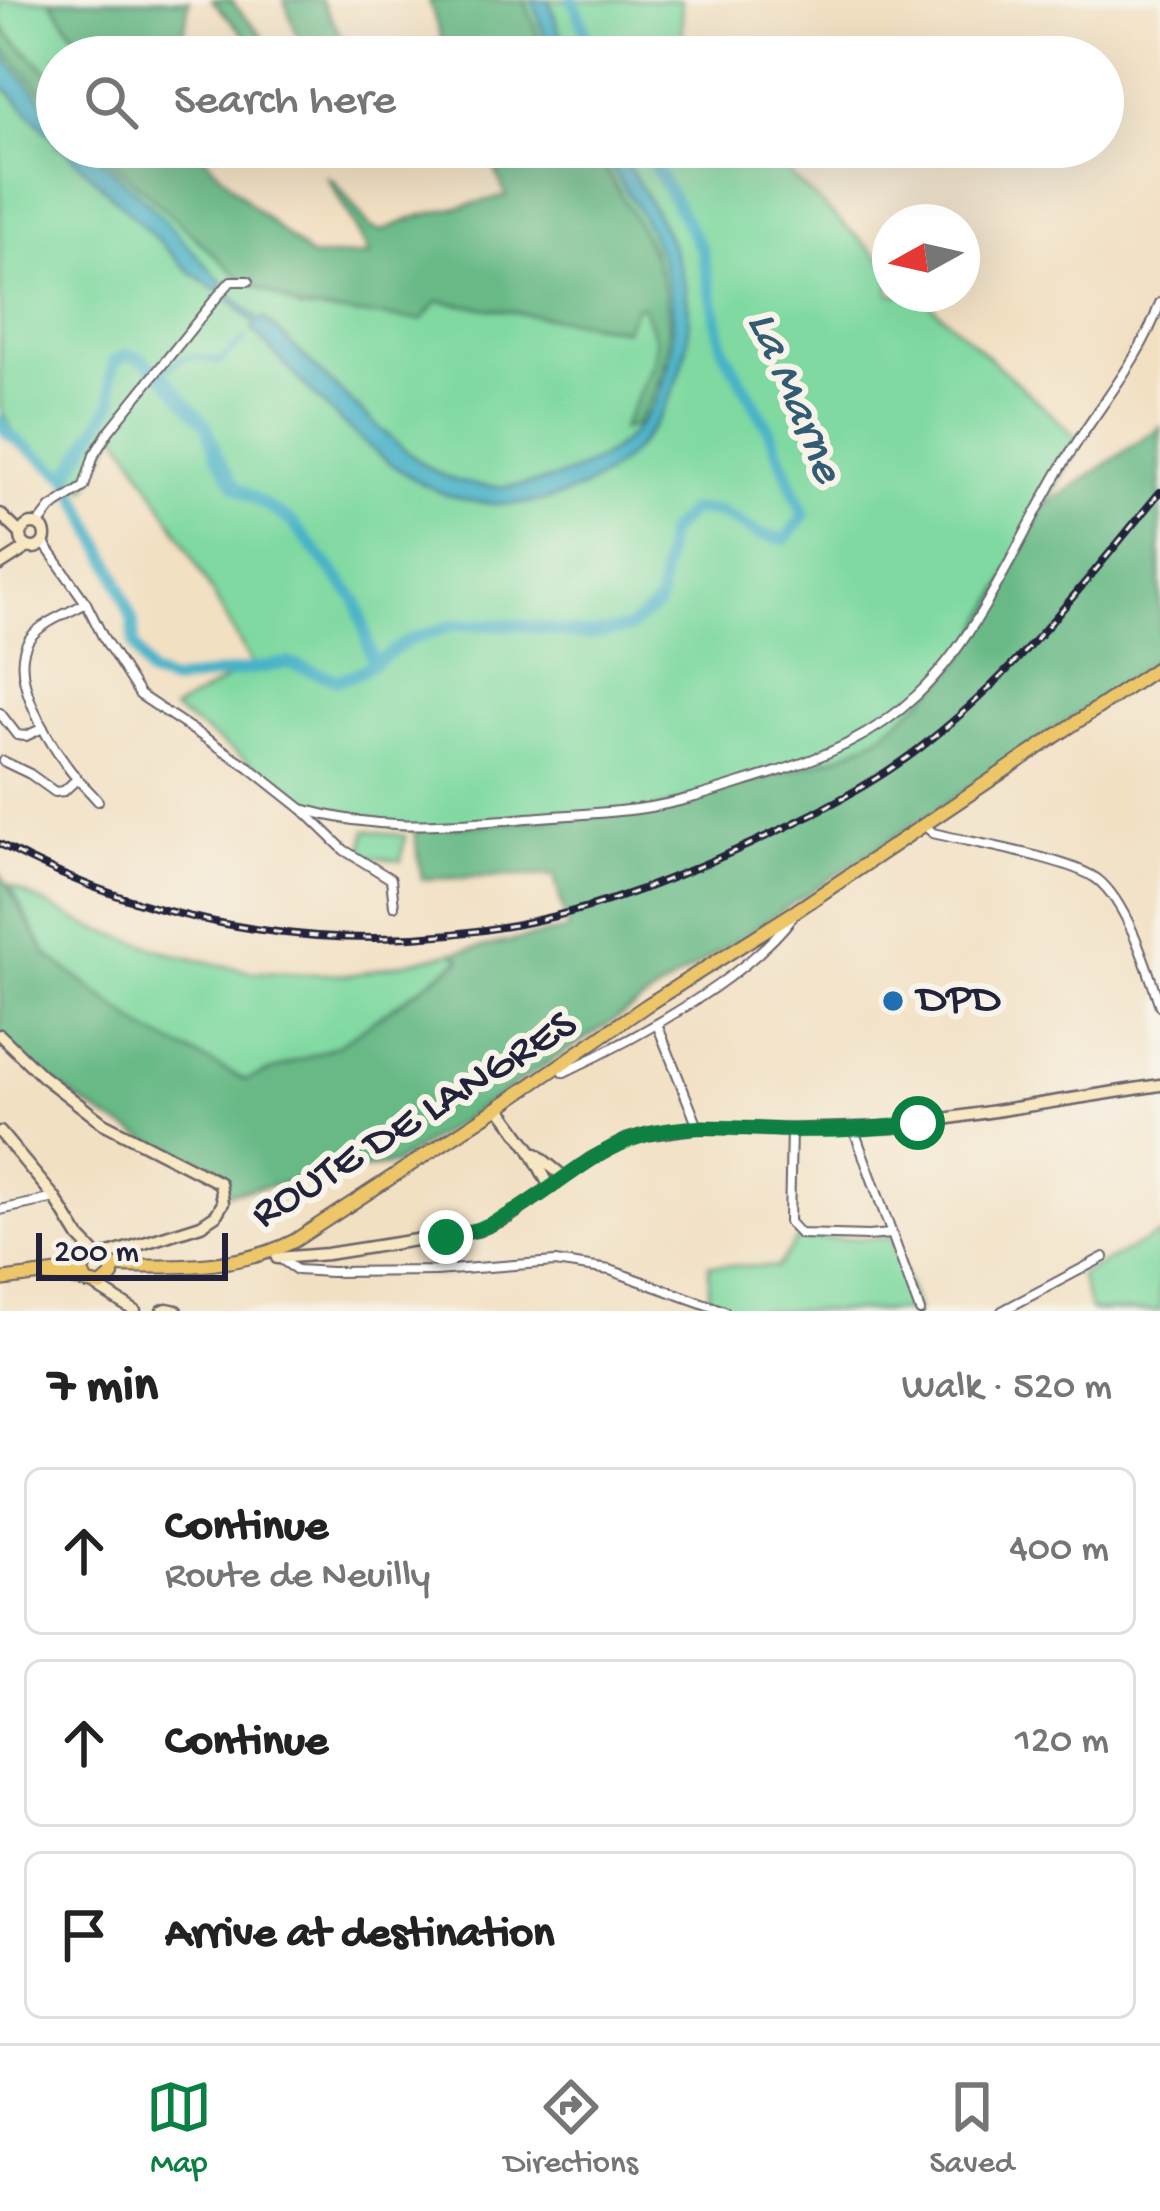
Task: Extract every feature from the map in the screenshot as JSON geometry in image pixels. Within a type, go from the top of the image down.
[{"type":"main road","points":[[501,1110],[665,993],[730,956],[1160,666]]},
{"type":"main road","name":"ROUTE DE LANGRES","points":[[103,1264],[228,1263],[294,1241],[564,1072],[730,956]]},
{"type":"main road","name":"ROUTE DE LANGRES","points":[[103,1264],[214,1270],[278,1258],[347,1217],[501,1110]]},
{"type":"main road","points":[[0,1280],[103,1264]]},
{"type":"main road","points":[[92,1285],[82,1272],[103,1264]]},
{"type":"main road","points":[[92,1285],[103,1264]]},
{"type":"main road","points":[[38,1275],[92,1285]]},
{"type":"street","points":[[38,525],[51,508],[83,487],[94,454],[226,286],[231,281],[248,281]]},
{"type":"street","points":[[302,809],[345,820],[397,825],[646,808],[813,760],[861,739],[922,691],[958,648],[1072,448],[1140,349],[1160,303]]},
{"type":"street","points":[[0,514],[28,547],[43,542]]},
{"type":"street","points":[[21,534],[28,525],[44,531],[43,542],[86,603],[140,695],[206,736],[302,809],[344,850],[391,879],[394,906]]},
{"type":"street","points":[[0,565],[28,547]]},
{"type":"street","points":[[86,603],[29,638],[21,672],[43,728],[98,801]]},
{"type":"street","points":[[0,712],[17,735],[43,728]]},
{"type":"street","points":[[3,761],[55,792],[64,791],[77,778]]},
{"type":"street","points":[[924,825],[933,833],[1063,864],[1097,879],[1133,932],[1160,1006]]},
{"type":"street","points":[[564,1072],[657,1024],[735,972],[764,949],[796,911]]},
{"type":"street","points":[[657,1024],[698,1127]]},
{"type":"street","points":[[0,1035],[42,1076],[103,1123],[220,1183],[223,1203],[212,1218],[103,1264]]},
{"type":"street","points":[[278,1258],[462,1235],[499,1222],[627,1140],[648,1134],[698,1127],[854,1130],[1160,1084]]},
{"type":"street","points":[[501,1110],[550,1187]]},
{"type":"street","points":[[790,1130],[789,1222],[800,1234],[891,1234]]},
{"type":"street","points":[[854,1130],[920,1311]]},
{"type":"street","points":[[0,1132],[56,1198],[131,1308]]},
{"type":"street","points":[[529,1148],[564,1178]]},
{"type":"street","points":[[0,1210],[56,1198]]},
{"type":"street","points":[[446,1237],[449,1269]]},
{"type":"street","points":[[145,1243],[144,1256],[151,1266]]},
{"type":"street","points":[[1002,1311],[1104,1257]]},
{"type":"street","points":[[278,1258],[307,1272],[555,1262],[610,1270],[724,1311]]},
{"type":"street","points":[[92,1285],[131,1308]]},
{"type":"street","points":[[683,1311],[689,1300]]},
{"type":"street","points":[[162,1311],[177,1311]]},
{"type":"green space","points":[[0,0],[50,0],[75,36],[36,36],[36,60],[0,22]]},
{"type":"green space","points":[[50,0],[189,0],[184,36],[76,36]]},
{"type":"green space","points":[[212,0],[230,0],[262,36],[245,36]]},
{"type":"green space","points":[[284,0],[321,0],[341,36],[297,36]]},
{"type":"green space","points":[[429,0],[525,0],[538,36],[440,36]]},
{"type":"green space","points":[[525,0],[681,0],[683,36],[538,36]]},
{"type":"green space","points":[[0,22],[36,60],[36,85],[0,46]]},
{"type":"green space","points":[[0,46],[36,85],[36,168],[119,168],[239,277],[301,309],[438,301],[624,329],[636,307],[644,306],[656,341],[654,361],[623,427],[661,382],[653,250],[604,168],[785,168],[872,251],[872,312],[939,312],[1081,441],[962,662],[882,735],[840,756],[650,811],[414,830],[311,804],[173,710],[252,665],[182,538],[117,431],[87,489],[14,433],[0,408]]},
{"type":"green space","points":[[119,168],[215,168],[311,257],[370,255],[328,178],[370,227],[381,231],[420,216],[506,196],[495,168],[604,168],[650,248],[662,282],[669,316],[667,351],[656,387],[635,425],[622,429],[654,361],[656,341],[643,306],[636,307],[625,329],[438,301],[422,320],[301,309],[239,277]]},
{"type":"green space","points":[[1160,427],[1160,657],[960,794],[394,1164],[228,1193],[221,1177],[106,1118],[0,1046],[0,873],[47,955],[147,1031],[246,1080],[337,1046],[461,960],[455,952],[568,930],[554,875],[422,879],[414,830],[650,811],[840,756],[882,735],[962,662],[1044,507]]},
{"type":"green space","points":[[366,830],[405,836],[401,861],[362,855]]},
{"type":"green space","points":[[9,885],[88,926],[176,955],[253,972],[351,975],[455,952],[461,959],[337,1046],[246,1080],[147,1031],[47,955]]},
{"type":"green space","points":[[1160,1234],[1160,1311],[1091,1311],[1080,1275]]},
{"type":"green space","points":[[892,1238],[917,1311],[733,1311],[709,1304],[709,1265],[777,1267],[797,1239]]},
{"type":"water","points":[[533,0],[549,0],[561,36],[544,36]]},
{"type":"water","points":[[0,53],[36,92],[36,120],[0,82]]},
{"type":"water","points":[[84,168],[111,168],[223,287],[259,321],[263,318],[277,330],[370,419],[434,471],[472,484],[504,487],[552,479],[601,458],[628,437],[663,384],[673,320],[668,285],[646,223],[611,168],[629,168],[661,222],[684,282],[689,329],[685,355],[666,405],[616,467],[560,496],[522,504],[482,503],[445,494],[392,465],[341,422],[219,289],[187,269]]},
{"type":"waterway","name":"La Marne","points":[[573,0],[587,36]]},
{"type":"waterway","name":"La Marne","points":[[0,421],[7,433],[67,477],[113,402],[114,361],[127,355],[141,358],[207,426],[235,486],[292,522],[357,601],[373,664],[409,640],[454,625],[519,625],[586,635],[629,628],[659,604],[668,534],[691,510],[719,512],[761,535],[785,539],[804,516],[769,429],[723,349],[702,250],[656,168]]},
{"type":"waterway","points":[[161,375],[187,357],[219,362],[245,339]]},
{"type":"waterway","name":"La Marne","points":[[67,477],[114,571],[133,622],[134,645],[150,675],[173,682],[288,663],[338,680],[373,664]]},
{"type":"railway","points":[[0,844],[125,898],[258,930],[394,938],[462,933],[587,908],[752,843],[841,799],[905,759],[1020,656],[1160,492]]},
{"type":"place","name":"DPD","points":[[893,1001]]},
{"type":"route","points":[[446,1237],[508,1217],[591,1159],[648,1134],[698,1127],[854,1130],[918,1123]]}]
